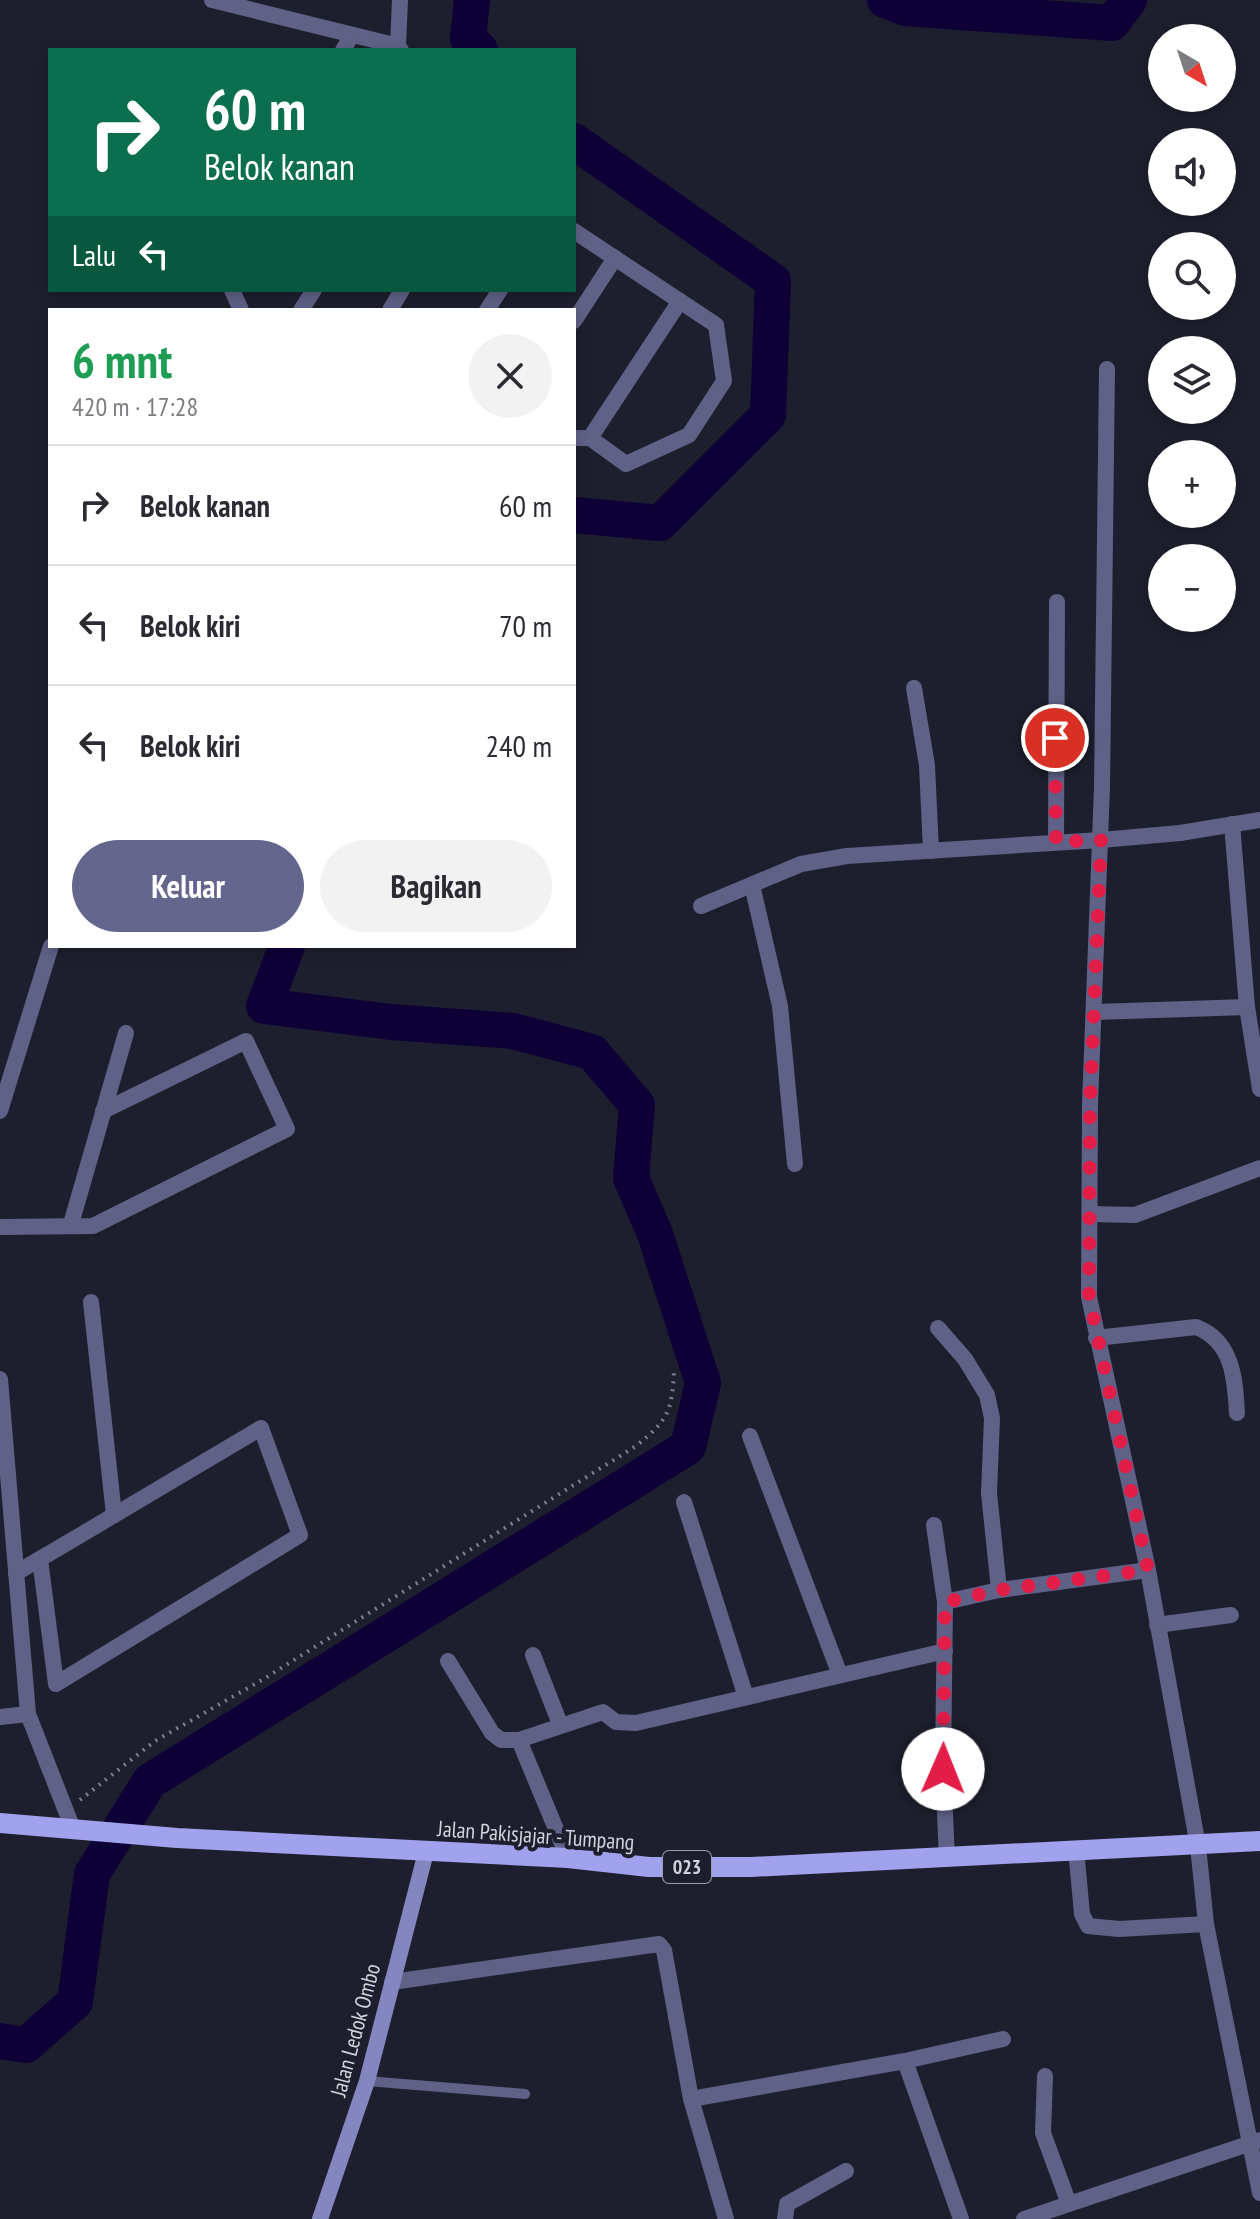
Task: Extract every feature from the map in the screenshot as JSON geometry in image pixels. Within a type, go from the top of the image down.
[{"type":"main road","name":"Jalan Pakisjajar - Tumpang","points":[[0,1823],[177,1838],[568,1858],[649,1867],[751,1867],[947,1859],[1076,1849],[1260,1841]]},
{"type":"street","points":[[212,0],[347,43],[399,48],[400,0]]},
{"type":"street","points":[[576,232],[680,301],[716,325],[724,381],[689,435],[626,464],[582,438],[680,301]]},
{"type":"street","points":[[576,318],[615,258]]},
{"type":"street","points":[[1107,369],[1101,840],[1090,1214],[1092,1282],[1089,1297],[1148,1570],[1198,1846],[1206,1924],[1255,2142],[1260,2193]]},
{"type":"street","points":[[1056,842],[1057,602]]},
{"type":"street","points":[[914,688],[927,765],[931,851]]},
{"type":"street","points":[[701,906],[801,864],[847,856],[1101,840],[1180,833],[1260,820]]},
{"type":"street","points":[[1232,824],[1247,1007],[1260,1089]]},
{"type":"street","points":[[752,885],[780,1006],[795,1164]]},
{"type":"street","points":[[0,1111],[50,948]]},
{"type":"street","points":[[1096,1012],[1247,1007]]},
{"type":"street","points":[[71,1224],[126,1033]]},
{"type":"street","points":[[0,1227],[93,1226],[287,1129],[246,1041],[103,1111]]},
{"type":"street","points":[[1090,1214],[1135,1215],[1260,1168]]},
{"type":"street","points":[[91,1302],[114,1515]]},
{"type":"street","points":[[1096,1338],[1196,1327],[1209,1332],[1228,1356],[1234,1371],[1237,1413]]},
{"type":"street","points":[[938,1328],[965,1359],[987,1395],[992,1418],[990,1507],[999,1590]]},
{"type":"street","points":[[0,1379],[4,1462],[28,1714],[68,1828]]},
{"type":"street","points":[[16,1573],[261,1428],[300,1535],[56,1684],[40,1559]]},
{"type":"street","points":[[750,1436],[840,1675]]},
{"type":"street","points":[[684,1502],[746,1697]]},
{"type":"street","points":[[934,1525],[945,1602],[947,1859]]},
{"type":"street","points":[[945,1602],[999,1590],[1148,1570]]},
{"type":"street","points":[[0,1600],[18,1599]]},
{"type":"street","points":[[1157,1625],[1231,1615]]},
{"type":"street","points":[[448,1661],[492,1733],[501,1740],[519,1740],[603,1712],[616,1722],[636,1723],[945,1651]]},
{"type":"street","points":[[533,1655],[560,1724]]},
{"type":"street","points":[[0,1717],[28,1714]]},
{"type":"street","points":[[519,1740],[568,1858]]},
{"type":"street","points":[[1076,1849],[1082,1914],[1088,1926],[1119,1929],[1206,1924]]},
{"type":"street","name":"Jalan Ledok Ombo","points":[[320,2219],[367,2081],[426,1852]]},
{"type":"street","points":[[392,1982],[659,1944],[664,1950],[691,2099],[726,2219]]},
{"type":"street","points":[[691,2099],[905,2061],[1003,2039]]},
{"type":"street","points":[[905,2061],[961,2219]]},
{"type":"street","points":[[1045,2076],[1043,2133],[1069,2204]]},
{"type":"street","points":[[1024,2219],[1255,2142]]},
{"type":"street","points":[[785,2219],[787,2204],[846,2171]]},
{"type":"lane","points":[[367,2081],[525,2094]]},
{"type":"path","points":[[68,1828],[112,1771],[155,1741],[262,1680],[636,1446],[667,1417],[673,1403],[674,1371]]},
{"type":"waterway","points":[[472,0],[468,38],[478,48]]},
{"type":"waterway","points":[[885,0],[905,8],[1112,23],[1129,0]]},
{"type":"waterway","points":[[576,142],[773,281],[768,415],[660,523],[576,515]]},
{"type":"waterway","points":[[0,2041],[26,2045],[75,2002],[92,1874],[150,1781],[688,1447],[703,1383],[655,1234],[631,1178],[637,1105],[592,1052],[513,1031],[391,1022],[264,1006],[286,948]]},
{"type":"route","points":[[943,1769],[945,1602],[999,1590],[1148,1570],[1089,1297],[1092,1282],[1090,1104],[1101,840],[1056,842],[1055,738]]}]
